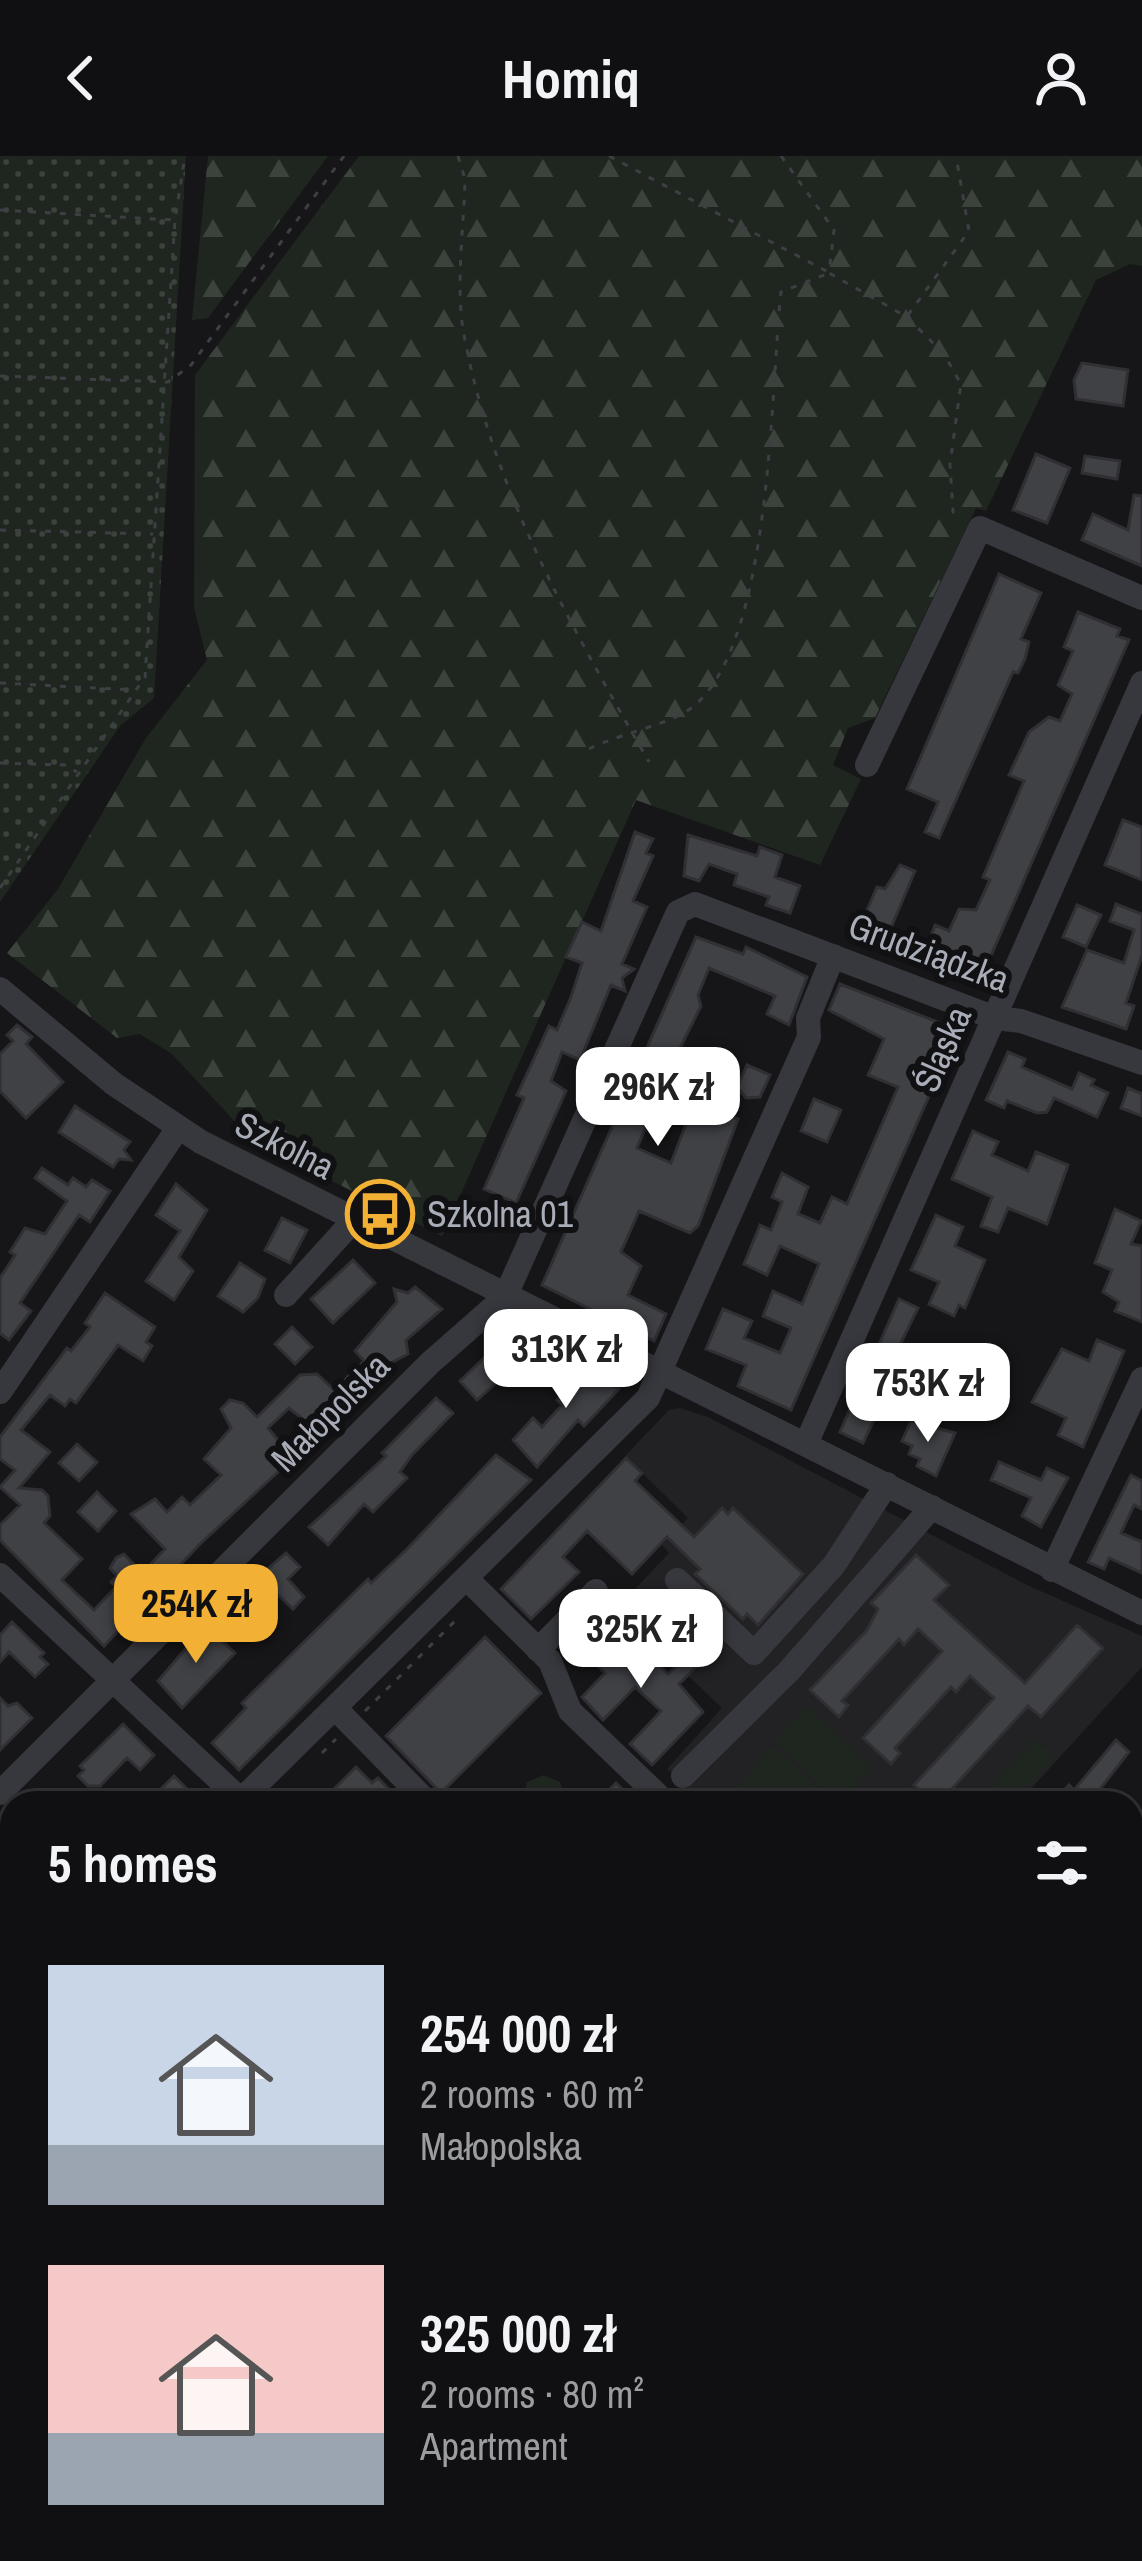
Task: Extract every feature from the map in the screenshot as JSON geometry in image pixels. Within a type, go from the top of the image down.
[{"type":"street","points":[[867,765],[980,528],[1142,598]]},
{"type":"street","name":"Śląska","points":[[806,1444],[1142,683]]},
{"type":"street","name":"Grudziądzka","points":[[694,904],[995,1018],[1021,1022],[1142,1063]]},
{"type":"street","name":"Małopolska","points":[[1,1791],[430,1363],[505,1297],[678,912],[694,904]]},
{"type":"street","points":[[250,1791],[648,1398],[808,1037],[808,1018],[833,956]]},
{"type":"street","name":"Szkolna","points":[[0,988],[114,1084],[178,1128],[505,1297],[1142,1613]]},
{"type":"street","points":[[0,1392],[178,1128]]},
{"type":"street","points":[[286,1295],[354,1220]]},
{"type":"street","points":[[1052,1570],[1142,1379]]},
{"type":"street","points":[[677,1580],[754,1653],[834,1565],[887,1484]]},
{"type":"street","points":[[683,1776],[789,1671],[932,1507]]},
{"type":"street","points":[[0,1575],[227,1791]]},
{"type":"street","points":[[467,1579],[550,1661],[570,1711],[653,1791]]},
{"type":"street","points":[[538,1650],[596,1591]]},
{"type":"street","points":[[336,1709],[416,1791]]},
{"type":"path","points":[[0,888],[136,690],[148,659],[175,220],[185,156]]},
{"type":"path","points":[[0,376],[168,382],[191,365],[344,156]]},
{"type":"path","points":[[458,156],[465,179],[463,330],[495,457],[543,573],[649,762]]},
{"type":"path","points":[[609,156],[907,317],[944,354],[962,385],[950,464],[952,512],[980,528]]},
{"type":"path","points":[[781,156],[834,230],[829,273]]},
{"type":"path","points":[[907,317],[969,231],[956,156]]},
{"type":"path","points":[[0,210],[175,220]]},
{"type":"path","points":[[589,749],[630,729],[685,712],[726,668],[751,589],[764,511],[781,292],[829,273]]},
{"type":"path","points":[[0,530],[154,534]]},
{"type":"path","points":[[0,683],[136,690]]},
{"type":"path","points":[[0,763],[65,765],[79,773]]},
{"type":"shaded area","points":[[680,1408],[708,1417],[1025,1584],[1142,1636],[1142,1667],[1029,1791],[691,1791],[667,1769],[722,1708],[617,1608],[669,1553],[662,1545],[688,1518],[625,1456],[669,1410]]},
{"type":"green space","points":[[0,156],[186,156],[154,698],[120,726],[0,902]]},
{"type":"green space","points":[[208,156],[328,156],[208,318],[192,320]]},
{"type":"green space","points":[[359,156],[1142,156],[1142,266],[1130,264],[1096,280],[986,511],[976,508],[875,718],[848,728],[833,765],[861,779],[820,865],[636,800],[442,1236],[254,1142],[172,1054],[140,1034],[117,1038],[7,953],[58,889],[146,738],[207,660],[194,607],[195,375]]},
{"type":"green space","points":[[806,1707],[872,1766],[849,1791],[827,1791],[774,1742]]},
{"type":"green space","points":[[1035,1739],[1055,1757],[1023,1791],[987,1791]]},
{"type":"green space","points":[[772,1746],[822,1791],[734,1791]]},
{"type":"green space","points":[[544,1775],[560,1782],[563,1791],[525,1791],[527,1782]]},
{"type":"building","points":[[1082,363],[1128,370],[1123,406],[1076,399],[1074,380]]},
{"type":"building","points":[[1036,454],[1070,468],[1047,523],[1013,510]]},
{"type":"building","points":[[1085,456],[1120,461],[1117,479],[1082,473]]},
{"type":"building","points":[[1134,495],[1142,496],[1142,566],[1082,540],[1093,514],[1128,530]]},
{"type":"building","points":[[999,574],[1041,593],[1021,639],[1029,642],[1025,659],[1018,673],[1013,672],[939,838],[925,832],[938,802],[907,789]]},
{"type":"building","points":[[1078,612],[1120,629],[1117,636],[1129,640],[979,983],[923,957],[935,925],[949,931],[959,909],[976,910],[990,880],[983,877],[1024,781],[1009,775],[1029,732],[1049,717],[1060,721],[1072,694],[1058,685],[1073,651],[1064,647]]},
{"type":"building","points":[[1123,820],[1142,827],[1142,880],[1105,865]]},
{"type":"building","points":[[635,832],[653,839],[646,853],[653,856],[633,901],[647,907],[622,964],[634,969],[622,978],[625,991],[611,985],[580,1060],[562,1052],[551,1081],[566,1091],[516,1203],[484,1189],[524,1098],[517,1095],[549,1026],[557,1030],[571,997],[582,963],[566,957],[582,922],[601,931]]},
{"type":"building","points":[[688,835],[757,856],[760,847],[782,855],[775,877],[800,886],[790,913],[766,905],[769,897],[734,885],[737,874],[709,864],[699,881],[684,876]]},
{"type":"building","points":[[900,865],[915,871],[882,949],[854,940],[877,887],[885,889]]},
{"type":"building","points":[[1116,904],[1142,914],[1142,955],[1126,1003],[1134,1006],[1126,1029],[1062,1007],[1087,950],[1124,963],[1134,930],[1110,921]]},
{"type":"building","points":[[1077,905],[1101,915],[1086,947],[1063,937]]},
{"type":"building","points":[[696,937],[743,954],[746,947],[807,977],[789,1025],[767,1014],[775,996],[709,968],[698,995],[701,1006],[679,1050],[712,1063],[706,1078],[673,1063],[637,1148],[671,1163],[695,1101],[738,1119],[698,1226],[690,1233],[639,1211],[621,1252],[641,1266],[628,1295],[666,1314],[654,1341],[542,1285]]},
{"type":"building","points":[[840,984],[958,1030],[791,1410],[738,1386],[746,1365],[706,1349],[723,1309],[752,1321],[744,1338],[780,1353],[791,1328],[763,1316],[773,1291],[802,1304],[819,1264],[780,1246],[767,1275],[744,1264],[760,1225],[771,1230],[782,1202],[772,1197],[782,1173],[808,1187],[798,1214],[820,1223],[832,1197],[847,1204],[898,1087],[868,1075],[884,1039],[829,1010]]},
{"type":"building","points":[[17,1025],[32,1037],[26,1044],[63,1082],[26,1118],[0,1091],[0,1054],[13,1041],[7,1035]]},
{"type":"building","points":[[1008,1052],[1025,1059],[1022,1067],[1072,1089],[1079,1073],[1094,1080],[1091,1085],[1108,1093],[1097,1117],[1054,1098],[1047,1112],[1037,1113],[1007,1101],[1004,1108],[986,1100]]},
{"type":"building","points":[[747,1065],[770,1075],[760,1097],[746,1098],[737,1087]]},
{"type":"building","points":[[1128,1088],[1142,1094],[1142,1116],[1121,1108]]},
{"type":"building","points":[[814,1099],[841,1110],[827,1142],[801,1131]]},
{"type":"building","points":[[75,1106],[130,1142],[124,1150],[131,1160],[119,1159],[113,1167],[59,1132]]},
{"type":"building","points":[[973,1131],[998,1142],[992,1155],[1028,1171],[1036,1152],[1068,1165],[1047,1224],[1008,1208],[998,1232],[981,1226],[992,1197],[952,1179]]},
{"type":"building","points":[[42,1168],[68,1185],[73,1178],[86,1187],[92,1180],[110,1191],[90,1222],[79,1215],[20,1303],[31,1311],[9,1340],[0,1333],[0,1278],[15,1255],[10,1252],[25,1228],[45,1234],[67,1201],[35,1178]]},
{"type":"building","points":[[176,1184],[207,1210],[179,1257],[193,1271],[174,1300],[146,1281],[180,1231],[156,1215]]},
{"type":"building","points":[[1115,1209],[1141,1221],[1131,1244],[1142,1246],[1142,1322],[1115,1311],[1119,1302],[1103,1292],[1112,1270],[1095,1263]]},
{"type":"building","points":[[936,1215],[963,1227],[955,1246],[985,1260],[965,1308],[959,1305],[954,1316],[929,1304],[939,1282],[911,1270]]},
{"type":"building","points":[[282,1218],[307,1230],[290,1263],[265,1250]]},
{"type":"building","points":[[353,1260],[375,1283],[333,1323],[311,1299]]},
{"type":"building","points":[[240,1263],[265,1279],[258,1298],[243,1312],[218,1296]]},
{"type":"building","points":[[415,1287],[442,1309],[406,1340],[408,1354],[387,1365],[319,1432],[289,1408],[268,1428],[293,1458],[200,1544],[104,1646],[0,1540],[0,1525],[20,1505],[0,1487],[15,1470],[0,1459],[0,1437],[67,1348],[71,1351],[90,1327],[85,1323],[105,1293],[155,1327],[143,1361],[118,1345],[76,1403],[70,1399],[65,1406],[50,1395],[21,1430],[50,1452],[19,1488],[42,1490],[48,1496],[50,1516],[44,1523],[82,1559],[62,1580],[94,1610],[116,1587],[111,1582],[117,1576],[110,1568],[116,1558],[124,1554],[142,1573],[165,1549],[131,1514],[155,1499],[167,1512],[182,1497],[190,1505],[221,1475],[204,1459],[231,1428],[221,1409],[230,1400],[243,1403],[257,1417],[300,1375],[317,1374],[334,1390],[364,1361],[355,1351],[397,1302],[394,1289],[408,1293]]},
{"type":"building","points":[[899,1299],[918,1308],[895,1355],[878,1347]]},
{"type":"building","points":[[292,1327],[312,1347],[295,1364],[275,1344]]},
{"type":"building","points":[[507,1336],[534,1366],[521,1378],[512,1369],[477,1400],[460,1381]]},
{"type":"building","points":[[1097,1340],[1124,1351],[1083,1447],[1058,1435],[1066,1418],[1032,1402],[1062,1349],[1089,1361]]},
{"type":"building","points":[[566,1360],[619,1389],[584,1426],[578,1420],[537,1467],[513,1440],[533,1418],[542,1427],[562,1405],[557,1400],[567,1390],[552,1375]]},
{"type":"building","points":[[861,1384],[879,1392],[881,1405],[863,1443],[840,1432]]},
{"type":"building","points":[[436,1398],[453,1413],[412,1455],[400,1472],[407,1478],[373,1512],[364,1504],[328,1545],[309,1527],[386,1456],[382,1453]]},
{"type":"building","points":[[911,1421],[955,1433],[936,1476],[917,1466],[920,1459],[909,1454],[912,1446],[902,1441]]},
{"type":"building","points":[[77,1444],[97,1462],[79,1481],[59,1463]]},
{"type":"building","points":[[496,1455],[531,1480],[239,1770],[212,1743],[246,1708],[242,1703],[368,1579],[371,1583],[407,1549]]},
{"type":"building","points":[[626,1458],[642,1473],[635,1481],[694,1537],[722,1508],[728,1514],[733,1508],[803,1574],[758,1625],[747,1614],[743,1619],[695,1574],[700,1569],[667,1537],[632,1574],[587,1531],[563,1557],[579,1572],[531,1619],[501,1589]]},
{"type":"building","points":[[999,1462],[1041,1480],[1047,1468],[1068,1478],[1041,1527],[1022,1516],[1031,1498],[991,1480]]},
{"type":"building","points":[[1131,1475],[1142,1481],[1142,1509],[1134,1505],[1121,1533],[1142,1542],[1142,1573],[1109,1558],[1104,1569],[1088,1562]]},
{"type":"building","points":[[97,1492],[116,1511],[98,1531],[78,1512]]},
{"type":"building","points":[[286,1553],[300,1567],[288,1579],[304,1597],[293,1609],[275,1592],[258,1610],[240,1593]]},
{"type":"building","points":[[916,1555],[949,1585],[934,1600],[1025,1683],[1077,1625],[1103,1648],[1041,1717],[1028,1706],[950,1791],[921,1791],[914,1785],[994,1698],[970,1676],[956,1692],[951,1687],[895,1748],[900,1753],[891,1764],[863,1738],[942,1651],[918,1629],[904,1645],[899,1639],[842,1701],[848,1705],[839,1717],[810,1690],[867,1630],[878,1609],[871,1603]]},
{"type":"building","points":[[12,1622],[44,1653],[40,1657],[48,1664],[35,1677],[9,1652],[0,1662],[0,1635]]},
{"type":"building","points":[[598,1623],[649,1671],[657,1663],[668,1674],[695,1648],[705,1658],[679,1684],[703,1712],[652,1765],[630,1744],[661,1711],[635,1687],[603,1720],[582,1697],[605,1673],[576,1645]]},
{"type":"building","points":[[206,1625],[235,1653],[182,1708],[158,1681]]},
{"type":"building","points":[[485,1637],[541,1693],[443,1791],[386,1736]]},
{"type":"building","points":[[0,1698],[8,1706],[17,1703],[32,1718],[0,1750]]},
{"type":"building","points":[[123,1724],[154,1755],[140,1770],[127,1758],[100,1786],[88,1786],[78,1776],[84,1770],[80,1766]]},
{"type":"building","points":[[1116,1740],[1129,1752],[1098,1791],[1063,1791],[1069,1785],[1074,1790]]},
{"type":"building","points":[[356,1767],[372,1783],[378,1778],[390,1791],[332,1791]]},
{"type":"building","points":[[174,1776],[189,1791],[159,1791]]},
{"type":"place","name":"Szkolna 01","points":[[380,1214]]}]
